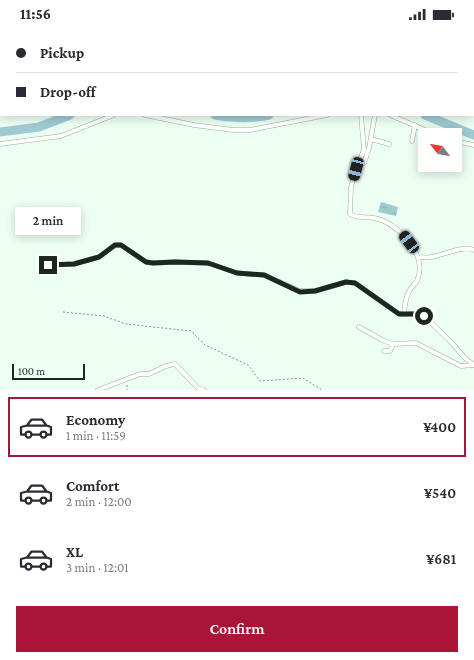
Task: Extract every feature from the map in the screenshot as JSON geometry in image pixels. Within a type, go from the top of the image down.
[{"type":"street","points":[[0,144],[61,136],[111,116]]},
{"type":"street","points":[[151,116],[194,125],[233,130],[250,130],[322,116]]},
{"type":"street","points":[[361,116],[364,150],[356,169],[351,187],[350,214],[354,217],[375,218],[393,226],[402,232],[418,257],[420,268],[418,278],[409,291],[405,301],[404,314]]},
{"type":"street","points":[[364,163],[371,139],[375,116]]},
{"type":"street","points":[[392,116],[422,128]]},
{"type":"street","points":[[412,141],[415,125]]},
{"type":"street","points":[[371,139],[389,144]]},
{"type":"street","points":[[462,142],[474,145]]},
{"type":"street","points":[[48,265],[74,264],[99,257],[115,245],[121,245],[146,262],[208,263],[237,273],[264,275],[300,292],[315,291],[346,282],[355,283],[399,314],[417,314],[424,316],[473,365]]},
{"type":"street","points":[[418,257],[430,258],[460,250],[474,250]]},
{"type":"street","points":[[359,327],[384,341],[393,344],[416,343],[461,366],[473,365]]},
{"type":"street","points":[[384,351],[390,351],[393,344]]},
{"type":"street","points":[[98,390],[140,374],[149,374],[166,366],[175,364],[198,388],[204,390]]},
{"type":"path","points":[[63,312],[104,316],[126,324],[191,331],[205,345],[248,365],[260,381],[303,378],[322,390]]},
{"type":"path","points":[[126,379],[127,390]]},
{"type":"water","points":[[381,202],[398,207],[396,216],[378,212]]},
{"type":"waterway","points":[[0,132],[39,127],[67,116]]},
{"type":"waterway","points":[[222,116],[242,118],[262,116]]},
{"type":"waterway","points":[[427,116],[474,135]]},
{"type":"route","points":[[48,265],[74,264],[99,257],[115,245],[121,245],[146,262],[208,263],[237,273],[264,275],[300,292],[315,291],[346,282],[355,283],[399,314],[417,314],[424,316]]}]
